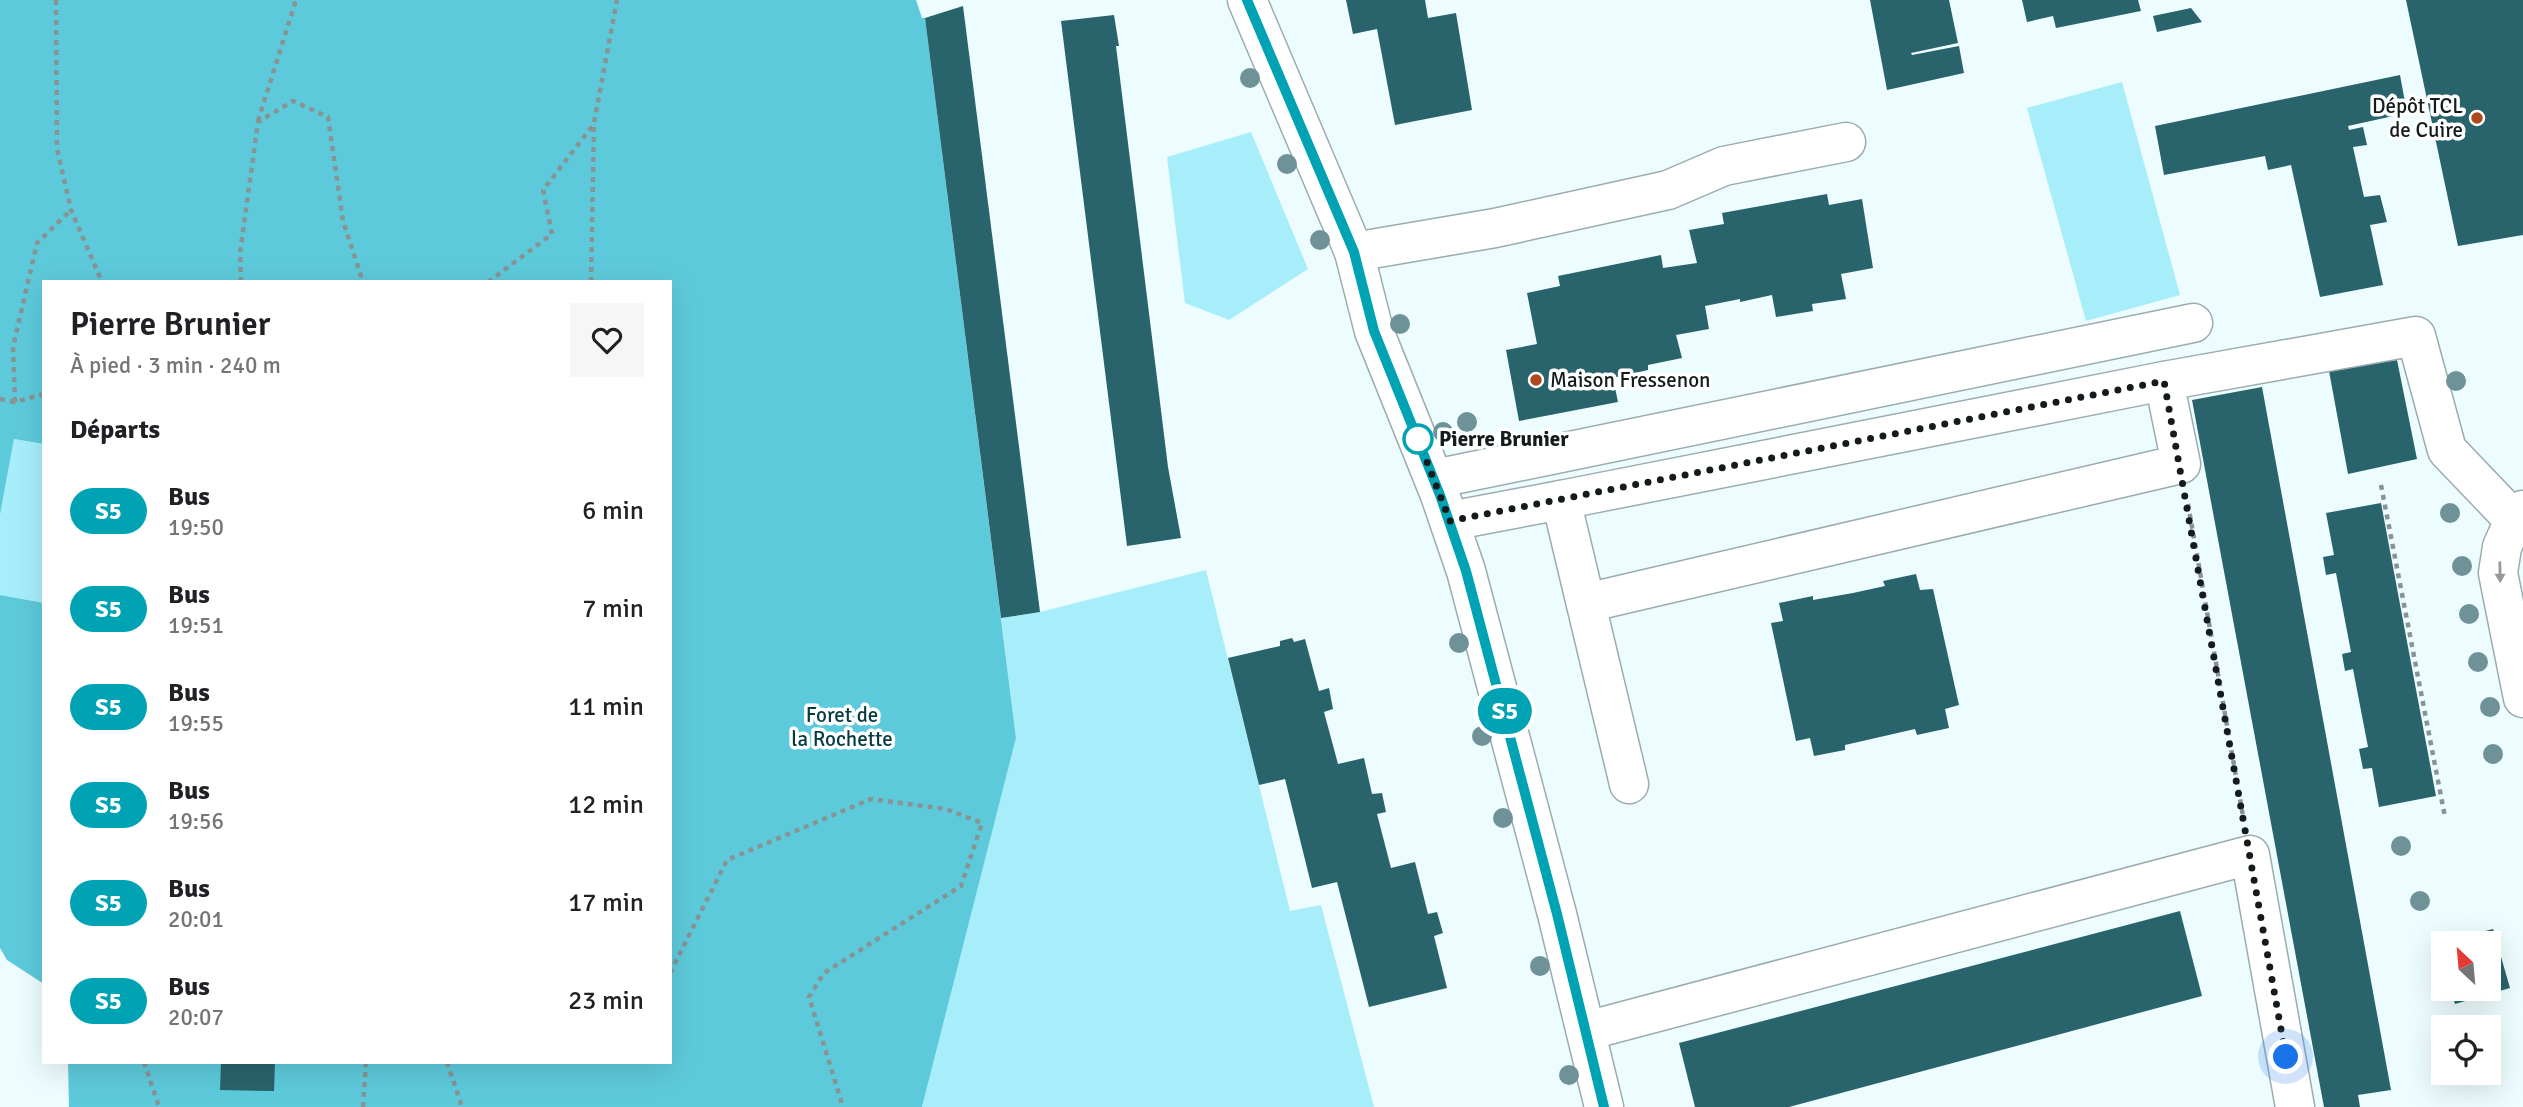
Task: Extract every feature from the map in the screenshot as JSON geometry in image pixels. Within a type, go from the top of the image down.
[{"type":"street","points":[[1247,0],[1354,252],[1374,331],[1450,521],[1479,612],[1604,1107]]},
{"type":"street","points":[[1354,252],[1495,228],[1668,190],[1724,166],[1846,142]]},
{"type":"street","points":[[1434,479],[2193,323]]},
{"type":"street","points":[[1450,521],[2164,381],[2416,336],[2447,450],[2518,515],[2502,547],[2498,573],[2523,698]]},
{"type":"street","points":[[1586,603],[2181,464],[2164,381]]},
{"type":"street","points":[[1561,500],[1629,784]]},
{"type":"street","points":[[1586,1031],[2250,855],[2295,1107]]},
{"type":"path","points":[[56,0],[57,149],[71,210],[101,280]]},
{"type":"path","points":[[241,280],[240,253],[258,122],[296,0]]},
{"type":"path","points":[[591,280],[594,123],[617,0]]},
{"type":"path","points":[[258,122],[293,101],[328,117],[343,221],[362,280]]},
{"type":"path","points":[[491,280],[552,234],[543,190],[594,123]]},
{"type":"path","points":[[15,402],[13,347],[37,243],[71,210]]},
{"type":"path","points":[[0,400],[15,402],[42,395]]},
{"type":"path","points":[[2181,464],[2250,855]]},
{"type":"path","points":[[2381,485],[2445,817]]},
{"type":"path","points":[[672,969],[727,860],[871,799],[946,809],[982,823],[961,886],[824,973],[809,997],[843,1107]]},
{"type":"path","points":[[145,1064],[159,1107]]},
{"type":"path","points":[[363,1107],[366,1064]]},
{"type":"path","points":[[448,1064],[462,1107]]},
{"type":"shaded area","points":[[2122,82],[2180,295],[2086,321],[2027,108]]},
{"type":"shaded area","points":[[1251,132],[1308,269],[1229,320],[1185,303],[1167,157]]},
{"type":"shaded area","points":[[14,439],[42,444],[42,603],[0,595],[0,515]]},
{"type":"shaded area","points":[[1206,570],[1290,911],[1321,905],[1374,1107],[922,1107],[1016,738],[1001,618],[1040,612]]},
{"type":"green space","name":"Foret de la Rochette","points":[[0,0],[916,0],[922,18],[925,18],[1016,738],[922,1107],[69,1107],[68,1064],[672,1064],[672,280],[42,280],[42,444],[14,439],[0,515]]},
{"type":"green space","points":[[0,595],[42,603],[42,983],[7,960],[0,948]]},
{"type":"building","points":[[1346,0],[1425,0],[1428,18],[1456,13],[1472,110],[1395,125],[1377,29],[1353,34]]},
{"type":"building","points":[[1870,0],[1949,0],[1958,43],[1911,53],[1912,55],[1959,46],[1964,73],[1887,90]]},
{"type":"building","points":[[2022,0],[2138,0],[2141,11],[2056,28],[2053,16],[2027,22]]},
{"type":"building","name":"Dépôt TCL de Cuire","points":[[2406,0],[2523,0],[2523,235],[2458,246]]},
{"type":"building","points":[[963,6],[1040,612],[1001,618],[925,18]]},
{"type":"building","points":[[2191,8],[2202,22],[2157,32],[2153,16]]},
{"type":"building","points":[[1114,15],[1168,467],[1181,538],[1127,546],[1061,21]]},
{"type":"building","points":[[2400,75],[2407,113],[2348,126],[2349,130],[2363,127],[2367,145],[2353,147],[2364,197],[2380,195],[2387,222],[2370,225],[2383,285],[2320,297],[2291,165],[2268,170],[2265,156],[2164,175],[2155,126]]},
{"type":"building","points":[[1827,194],[1829,205],[1862,199],[1873,268],[1841,274],[1846,299],[1812,304],[1813,311],[1776,317],[1772,295],[1705,306],[1709,329],[1676,335],[1682,358],[1648,365],[1648,370],[1613,378],[1618,402],[1519,421],[1506,350],[1537,344],[1527,293],[1560,286],[1558,276],[1661,255],[1663,268],[1697,263],[1689,230],[1724,224],[1722,213]]},
{"type":"building","points":[[2397,360],[2417,459],[2348,474],[2329,371]]},
{"type":"building","points":[[2262,387],[2391,1090],[2358,1095],[2360,1107],[2324,1107],[2192,400]]},
{"type":"building","points":[[2381,503],[2436,796],[2379,807],[2372,768],[2363,769],[2359,749],[2368,747],[2353,669],[2345,671],[2342,654],[2351,652],[2336,573],[2326,575],[2323,557],[2334,555],[2326,513]]},
{"type":"building","points":[[1916,574],[1920,590],[1933,589],[1959,705],[1945,709],[1949,728],[1917,735],[1915,729],[1845,745],[1845,750],[1814,756],[1810,738],[1796,741],[1771,623],[1783,621],[1779,603],[1813,596],[1813,600],[1853,593],[1885,586],[1883,581]]},
{"type":"building","points":[[1292,638],[1294,642],[1305,639],[1319,691],[1329,688],[1333,709],[1324,712],[1338,764],[1364,758],[1372,794],[1382,793],[1386,812],[1377,814],[1391,868],[1415,862],[1428,914],[1437,912],[1443,933],[1434,936],[1447,988],[1369,1007],[1337,882],[1312,888],[1285,779],[1259,785],[1228,658],[1280,646],[1280,641]]},
{"type":"building","points":[[2180,911],[2202,996],[1789,1107],[1695,1107],[1679,1043]]},
{"type":"building","points":[[2501,957],[2510,988],[2501,991]]},
{"type":"building","points":[[221,1064],[275,1064],[274,1091],[220,1090]]},
{"type":"bus line","name":"S5","points":[[1247,0],[1354,252],[1374,331],[1440,495],[1466,571],[1557,914],[1604,1107]]},
{"type":"place","name":"Dépôt TCL de Cuire","points":[[2477,118]]},
{"type":"place","name":"Maison Fressenon","points":[[1536,380]]},
{"type":"place","name":"Pierre Brunier","points":[[1418,439]]},
{"type":"route","points":[[1418,439],[1450,521],[2164,381],[2286,1057]]}]
